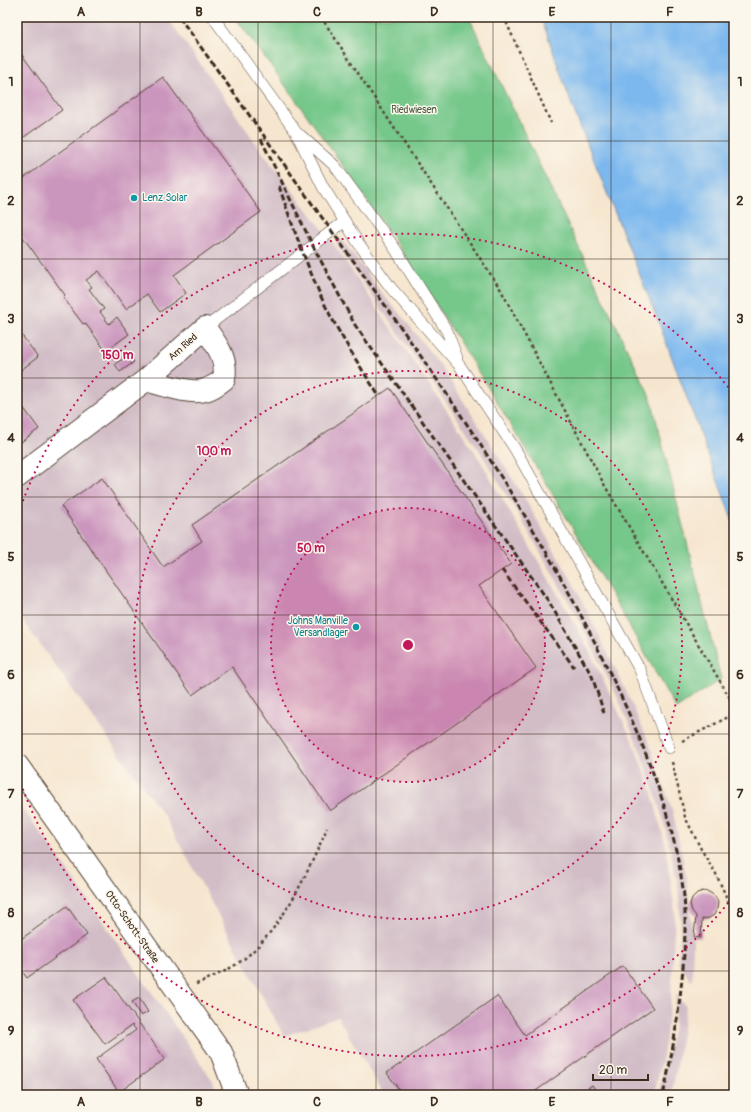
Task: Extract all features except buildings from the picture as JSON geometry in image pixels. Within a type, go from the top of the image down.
[{"type":"street","name":"Am Ried","points":[[17,476],[146,380],[205,328],[222,353],[226,368],[224,379],[214,387],[203,391],[188,391],[146,380]]},
{"type":"street","name":"Otto-Schott-Straße","points":[[17,765],[221,1052],[231,1092]]},
{"type":"lane","points":[[213,17],[296,132],[323,187],[359,244],[391,288],[460,366],[515,449],[640,670],[669,748]]},
{"type":"lane","points":[[296,132],[335,166],[394,247],[447,332],[460,366]]},
{"type":"lane","points":[[205,328],[345,221]]},
{"type":"path","points":[[321,17],[501,290],[605,486],[734,706]]},
{"type":"path","points":[[504,17],[551,123]]},
{"type":"path","points":[[734,714],[669,748],[685,817],[692,834],[716,874],[734,914]]},
{"type":"path","points":[[177,991],[224,972],[251,953],[273,930],[296,893],[327,828]]},
{"type":"shaded area","points":[[17,17],[167,17],[260,149],[331,240],[477,455],[584,640],[633,742],[651,789],[665,844],[675,912],[671,998],[663,1056],[654,1095],[384,1095],[338,1017],[284,1036],[165,817],[17,613]]},
{"type":"shaded area","points":[[341,238],[380,291],[406,321],[444,371],[489,441],[525,499],[572,581],[621,680],[649,743],[673,813],[686,874],[693,942],[692,982],[678,963],[681,924],[678,884],[663,818],[642,755],[616,694],[575,613],[529,532],[478,448],[336,244]]},
{"type":"shaded area","points":[[17,801],[53,850],[213,1081],[218,1095],[17,1095]]},
{"type":"shaded area","points":[[676,995],[686,1007],[675,1077],[671,1095],[658,1095],[674,1026]]},
{"type":"green space","name":"Riedwiesen","points":[[235,17],[469,17],[651,399],[721,679],[676,709],[614,598],[549,489],[416,273],[350,176]]},
{"type":"water","points":[[541,17],[734,17],[734,524],[659,323],[571,103]]},
{"type":"railway","points":[[179,17],[417,351],[485,452],[548,555],[605,663],[630,716],[652,770],[670,825],[677,853],[685,904],[685,936],[678,1016],[663,1095]]},
{"type":"railway","points":[[261,139],[313,246],[355,325],[549,602],[592,676],[604,713]]},
{"type":"railway","points":[[279,186],[323,301],[342,337],[379,396]]},
{"type":"railway","points":[[502,570],[574,667]]},
{"type":"place","name":"Lenz Solar","points":[[134,198]]},
{"type":"place","name":"Johns Manville Versandlager","points":[[356,627]]}]
